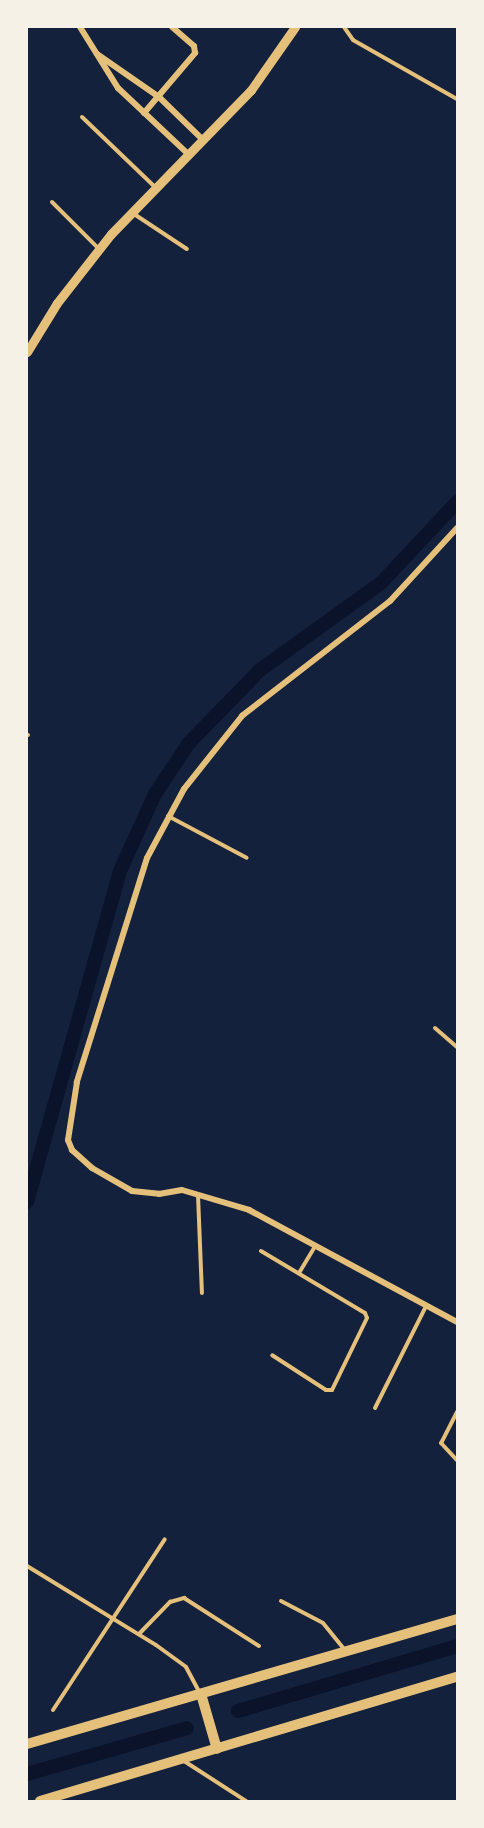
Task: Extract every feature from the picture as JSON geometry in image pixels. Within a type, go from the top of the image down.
[{"type":"main road","points":[[27,1744],[457,1619]]},
{"type":"main road","points":[[40,1801],[457,1677]]},
{"type":"main road","points":[[201,1694],[217,1749]]},
{"type":"street","points":[[80,27],[118,88],[187,153]]},
{"type":"street","points":[[144,113],[195,53],[194,46],[172,27]]},
{"type":"street","points":[[27,352],[57,303],[99,249],[154,186],[269,70],[295,27]]},
{"type":"street","points":[[96,54],[128,72],[159,96],[202,139]]},
{"type":"street","points":[[457,528],[390,600],[242,716],[184,789],[147,858],[77,1082],[68,1140],[72,1150],[92,1168],[132,1191],[198,1194],[249,1210],[457,1322]]},
{"type":"lane","points":[[344,27],[353,40],[457,99]]},
{"type":"lane","points":[[82,117],[154,186]]},
{"type":"lane","points":[[52,202],[99,249]]},
{"type":"lane","points":[[131,212],[187,249]]},
{"type":"lane","points":[[168,816],[247,858]]},
{"type":"lane","points":[[435,1028],[457,1047]]},
{"type":"lane","points":[[198,1194],[202,1293]]},
{"type":"lane","points":[[299,1273],[315,1246]]},
{"type":"lane","points":[[261,1251],[365,1313],[366,1323],[332,1390],[326,1390],[272,1355]]},
{"type":"lane","points":[[375,1408],[426,1305]]},
{"type":"lane","points":[[457,1412],[441,1443],[457,1460]]},
{"type":"lane","points":[[53,1710],[165,1539]]},
{"type":"lane","points":[[27,1566],[114,1618],[186,1667],[201,1694]]},
{"type":"lane","points":[[139,1634],[170,1602],[184,1598],[259,1646]]},
{"type":"lane","points":[[280,1601],[323,1623],[346,1652]]},
{"type":"lane","points":[[181,1759],[246,1801]]},
{"type":"waterway","points":[[27,1202],[120,871],[155,794],[189,743],[260,670],[381,583],[457,502]]},
{"type":"waterway","points":[[238,1711],[457,1646]]},
{"type":"waterway","points":[[27,1774],[187,1728]]}]
